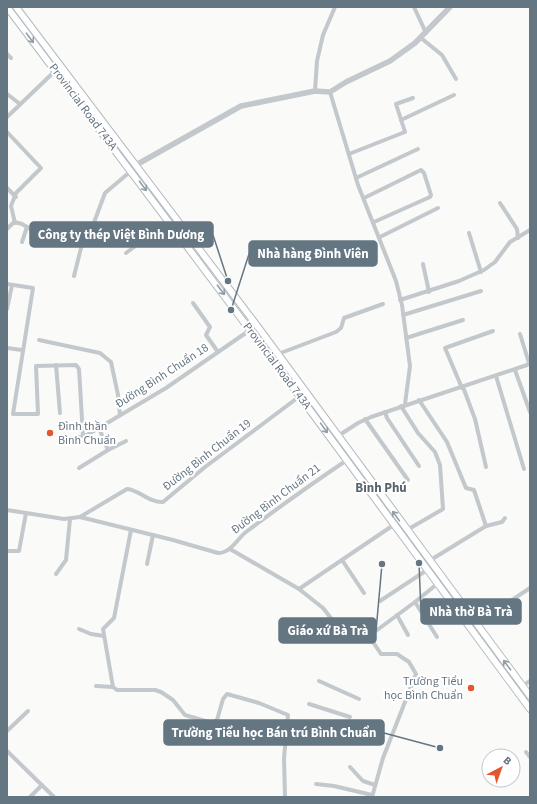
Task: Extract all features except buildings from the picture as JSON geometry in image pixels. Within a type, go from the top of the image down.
[{"type":"main road","name":"Provincial Road 743A","points":[[7,7],[131,170],[395,524],[420,555],[429,561],[530,696]]},
{"type":"main road","name":"Provincial Road 743A","points":[[16,7],[278,354],[407,530],[427,570],[530,708]]},
{"type":"main road","points":[[63,82],[70,77]]},
{"type":"main road","points":[[131,170],[136,165]]},
{"type":"street","points":[[314,91],[317,60],[323,35],[335,7]]},
{"type":"street","points":[[414,7],[426,33]]},
{"type":"street","points":[[136,165],[241,106],[314,91],[330,92],[346,82],[390,61],[421,38],[450,7]]},
{"type":"street","points":[[421,38],[442,55],[456,79]]},
{"type":"street","points":[[7,54],[11,58]]},
{"type":"street","points":[[7,117],[55,71]]},
{"type":"street","points":[[330,92],[356,178],[396,281],[403,315],[410,366],[403,405],[418,433],[435,452],[440,465],[443,509],[407,530]]},
{"type":"street","points":[[7,94],[20,104]]},
{"type":"street","points":[[401,120],[454,95]]},
{"type":"street","points":[[348,154],[405,132],[396,104],[413,98]]},
{"type":"street","points":[[7,132],[41,168],[16,193],[12,206],[15,223]]},
{"type":"street","points":[[356,178],[418,149]]},
{"type":"street","points":[[15,223],[27,227],[37,233],[82,244],[88,241],[97,210],[105,193],[131,170]]},
{"type":"street","points":[[364,198],[421,170],[424,173],[431,195],[430,197],[374,222]]},
{"type":"street","points":[[7,188],[16,197]]},
{"type":"street","points":[[500,203],[517,229],[518,238]]},
{"type":"street","points":[[380,237],[438,208]]},
{"type":"street","points":[[126,253],[168,221]]},
{"type":"street","points":[[7,229],[15,223]]},
{"type":"street","points":[[22,242],[27,227]]},
{"type":"street","points":[[400,300],[429,292],[480,272],[496,262],[510,242],[530,230]]},
{"type":"street","points":[[469,233],[480,272]]},
{"type":"street","points":[[74,276],[82,244]]},
{"type":"street","points":[[423,264],[429,292]]},
{"type":"street","points":[[7,309],[9,284],[33,288],[13,414],[38,414],[36,366],[76,365],[79,369],[83,436]]},
{"type":"street","points":[[403,315],[481,291]]},
{"type":"street","points":[[193,303],[210,328],[206,335],[218,352]]},
{"type":"street","points":[[278,354],[336,332],[340,328],[344,318],[383,304]]},
{"type":"street","points":[[406,338],[463,320]]},
{"type":"street","name":"Đường Bình Chuẩn 18","points":[[74,440],[99,428],[166,388],[250,330],[258,327]]},
{"type":"street","points":[[486,467],[475,419],[444,350],[445,348],[493,332]]},
{"type":"street","points":[[338,436],[365,419],[403,405],[462,388],[515,370],[529,363],[520,334]]},
{"type":"street","points":[[39,340],[100,353],[107,358],[111,362],[118,395],[120,415]]},
{"type":"street","points":[[7,348],[22,350]]},
{"type":"street","points":[[56,365],[60,412]]},
{"type":"street","points":[[515,370],[530,412]]},
{"type":"street","points":[[496,376],[524,469]]},
{"type":"street","name":"Đường Bình Chuẩn 19","points":[[80,517],[127,489],[154,502],[166,500],[205,467],[300,396]]},
{"type":"street","points":[[419,400],[447,442],[466,488],[473,489],[486,526]]},
{"type":"street","points":[[385,412],[387,418],[419,466]]},
{"type":"street","points":[[365,419],[408,480]]},
{"type":"street","points":[[99,428],[108,450]]},
{"type":"street","points":[[79,468],[126,440]]},
{"type":"street","name":"Đường Bình Chuẩn 21","points":[[80,517],[218,553],[224,553],[230,549],[238,539],[260,522],[347,460]]},
{"type":"street","points":[[7,510],[70,519],[80,517]]},
{"type":"street","points":[[7,551],[18,552],[20,550],[26,513]]},
{"type":"street","points":[[429,561],[486,526],[502,522],[505,518]]},
{"type":"street","points":[[56,574],[66,560],[70,519]]},
{"type":"street","points":[[299,589],[395,524]]},
{"type":"street","points":[[113,687],[103,629],[114,618],[120,596],[118,588],[131,530]]},
{"type":"street","points":[[147,564],[153,535]]},
{"type":"street","points":[[230,549],[299,589],[323,608],[341,631]]},
{"type":"street","points":[[342,560],[364,593]]},
{"type":"street","points":[[380,601],[427,570]]},
{"type":"street","points":[[316,784],[334,786],[372,796],[383,758],[416,674],[409,662],[397,654],[381,654],[369,636],[437,584]]},
{"type":"street","points":[[476,624],[530,588]]},
{"type":"street","points":[[415,602],[437,637]]},
{"type":"street","points":[[397,615],[408,636]]},
{"type":"street","points":[[79,629],[91,634],[104,636]]},
{"type":"street","points":[[319,681],[359,699]]},
{"type":"street","points":[[522,686],[530,681]]},
{"type":"street","points":[[96,686],[113,687],[117,690],[161,692],[173,700],[185,715],[212,723],[217,720],[223,699],[227,694],[259,703],[288,715],[284,758],[285,797]]},
{"type":"street","points":[[309,704],[350,718]]},
{"type":"street","points":[[7,731],[28,711]]},
{"type":"street","points":[[7,751],[54,797]]},
{"type":"street","points":[[526,752],[530,757]]},
{"type":"street","points":[[350,767],[363,781],[375,785]]},
{"type":"street","points":[[30,797],[42,785]]},
{"type":"place","name":"Công ty thép Việt Bình Dương","points":[[228,281]]},
{"type":"place","name":"Nhà hàng Đình Viên","points":[[231,310]]},
{"type":"place","name":"Đình thần Bình Chuẩn","points":[[50,433]]},
{"type":"place","name":"Nhà thờ Bà Trà","points":[[419,563]]},
{"type":"place","name":"Giáo xứ Bà Trà","points":[[382,564]]},
{"type":"place","name":"Trường Tiểu học Bình Chuẩn","points":[[471,688]]},
{"type":"place","name":"Trường Tiểu học Bán trú Bình Chuẩn","points":[[440,748]]},
{"type":"district","name":"Bình Phú","points":[[381,488]]}]
